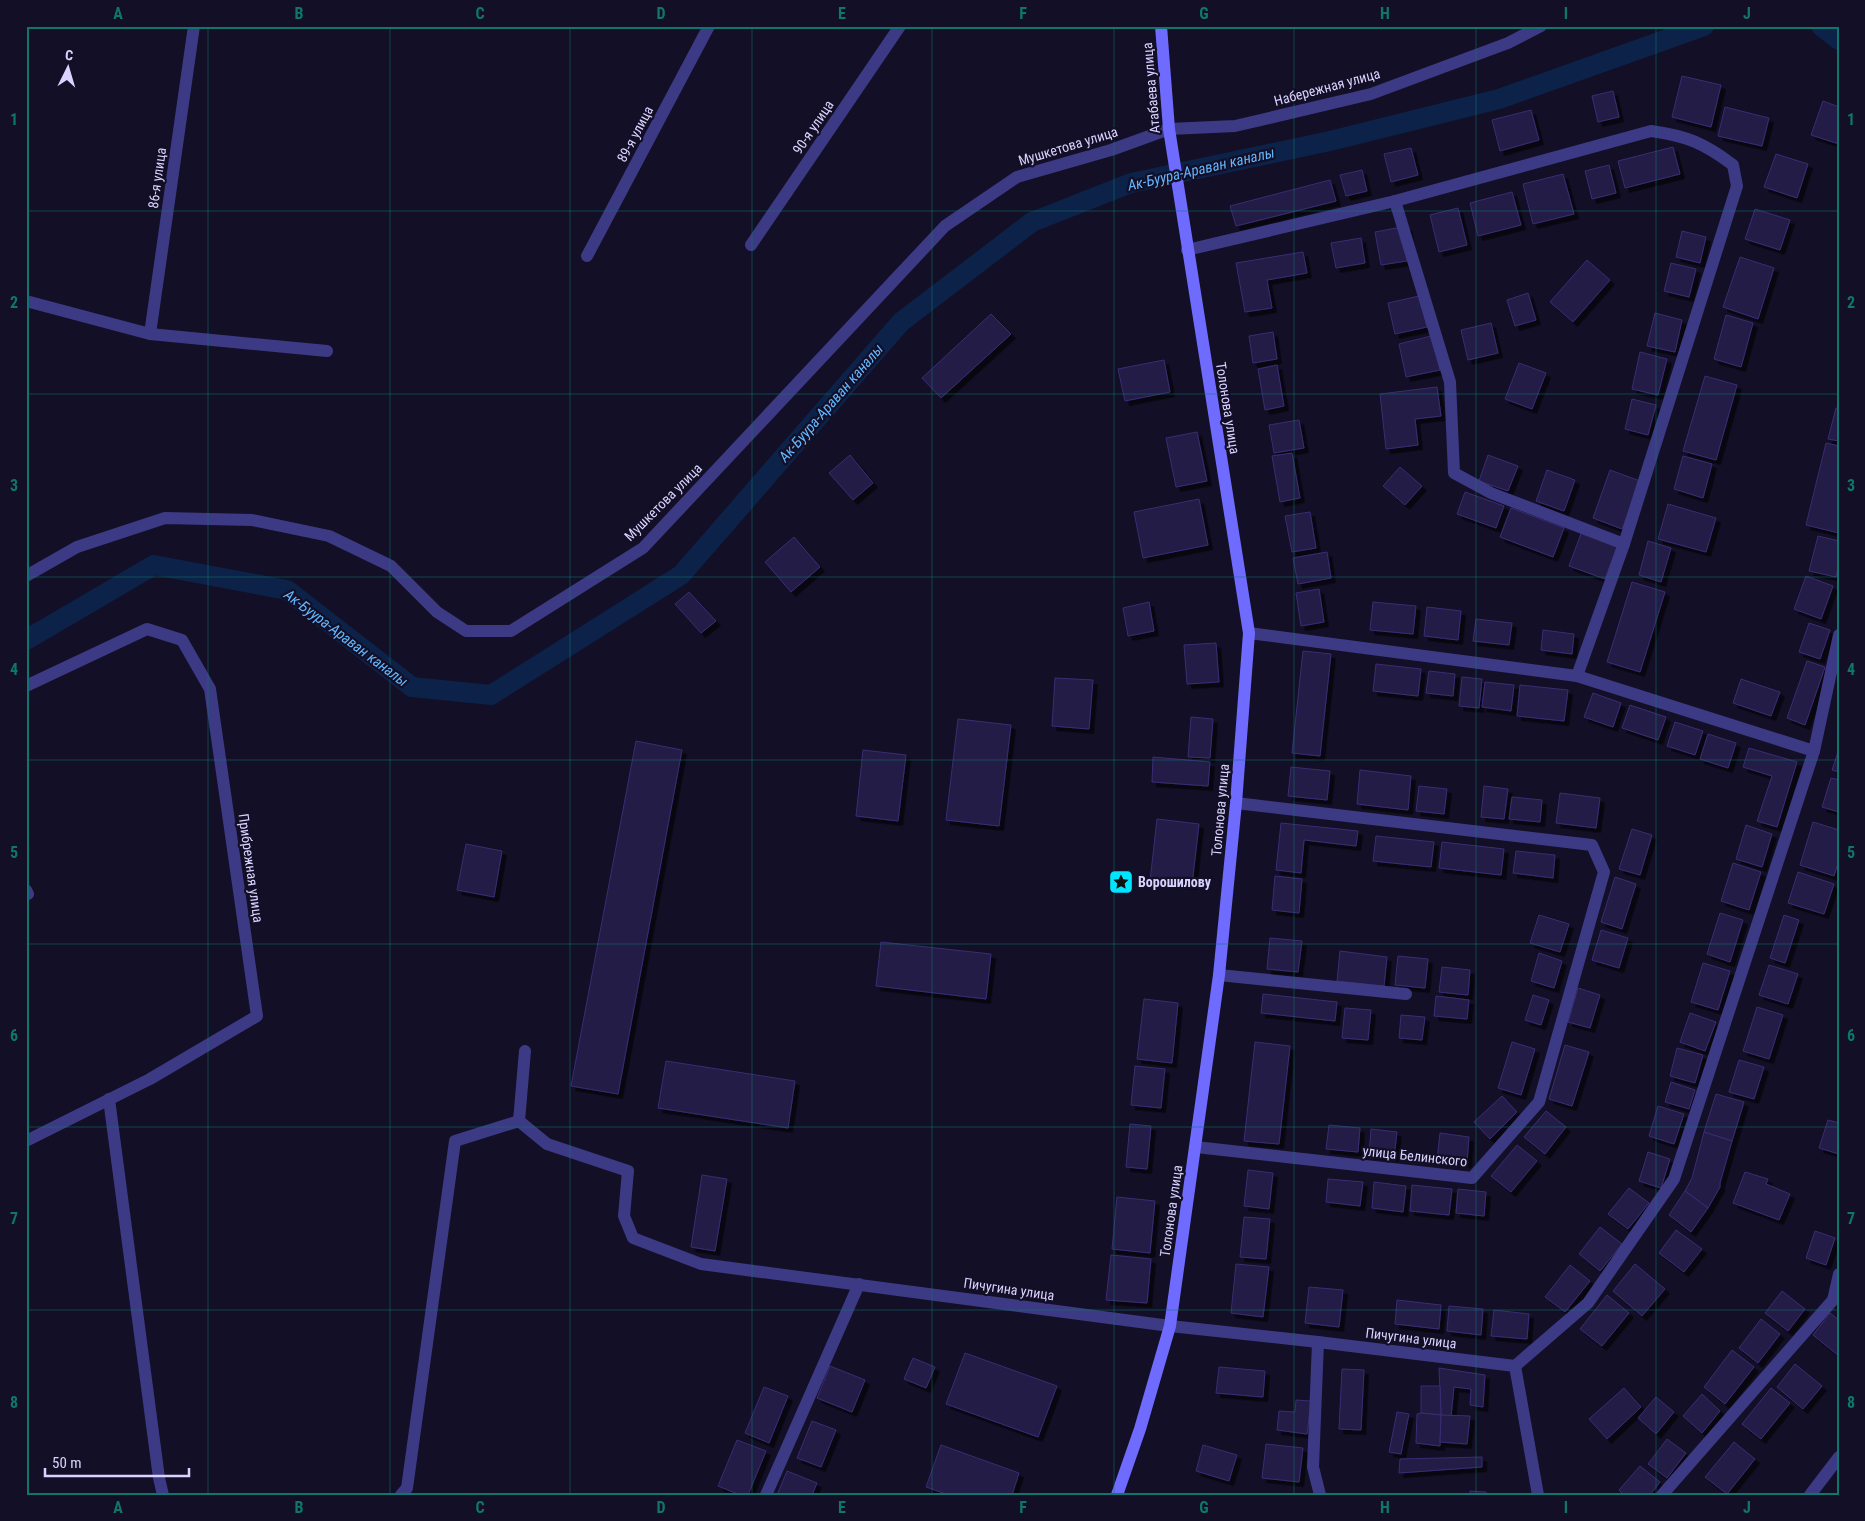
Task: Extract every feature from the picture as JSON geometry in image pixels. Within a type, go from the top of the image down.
[{"type":"main road","name":"Атабаева улица","points":[[1161,26],[1169,129],[1181,212]]},
{"type":"main road","name":"Толонова улица","points":[[1117,1495],[1140,1429],[1170,1326],[1220,975],[1249,633],[1181,212]]},
{"type":"street","name":"86-я улица","points":[[150,334],[194,26]]},
{"type":"street","name":"89-я улица","points":[[587,256],[709,26]]},
{"type":"street","name":"90-я улица","points":[[751,245],[900,26]]},
{"type":"street","name":"Набережная улица","points":[[1169,129],[1235,126],[1371,94],[1508,43],[1541,26]]},
{"type":"street","name":"Мушкетова улица","points":[[26,576],[77,547],[165,518],[252,520],[329,536],[391,566],[437,612],[466,630],[511,631],[642,548],[945,226],[1018,177],[1111,150],[1169,129]]},
{"type":"street","points":[[1188,250],[1395,201],[1651,131],[1676,134],[1710,148],[1733,166],[1737,186],[1624,544],[1577,676]]},
{"type":"street","points":[[1395,201],[1450,382],[1454,473],[1491,493],[1624,544]]},
{"type":"street","points":[[26,301],[150,334],[326,351]]},
{"type":"street","name":"Прибрежная улица","points":[[26,686],[147,629],[182,640],[210,689],[257,1016],[150,1079],[26,1141]]},
{"type":"street","points":[[1249,633],[1577,676],[1814,751]]},
{"type":"street","points":[[1538,1495],[1515,1366],[1588,1303],[1674,1179],[1814,751],[1839,635]]},
{"type":"street","name":"улица Белинского","points":[[1196,1147],[1472,1178],[1539,1102],[1604,872],[1592,845],[1236,803]]},
{"type":"street","points":[[1220,975],[1406,994]]},
{"type":"street","points":[[401,1495],[407,1488],[455,1141],[519,1121],[525,1051]]},
{"type":"street","points":[[109,1099],[158,1478],[163,1495]]},
{"type":"street","name":"Пичугина улица","points":[[519,1121],[547,1144],[628,1171],[624,1216],[633,1238],[701,1264],[1170,1326],[1515,1366]]},
{"type":"street","points":[[1662,1495],[1833,1300],[1839,1274]]},
{"type":"street","points":[[766,1495],[859,1284]]},
{"type":"street","points":[[1318,1342],[1313,1466],[1320,1495]]},
{"type":"street","points":[[1810,1495],[1839,1457]]},
{"type":"building","points":[[1682,76],[1721,85],[1711,127],[1672,117]]},
{"type":"building","points":[[1613,91],[1619,117],[1598,122],[1592,96]]},
{"type":"building","points":[[1823,101],[1839,107],[1839,144],[1811,135]]},
{"type":"building","points":[[1725,107],[1769,118],[1762,146],[1718,136]]},
{"type":"building","points":[[1531,110],[1539,140],[1500,151],[1492,120]]},
{"type":"building","points":[[1673,147],[1680,174],[1625,188],[1618,161]]},
{"type":"building","points":[[1411,148],[1418,175],[1391,182],[1384,154]]},
{"type":"building","points":[[1776,154],[1808,164],[1797,198],[1764,187]]},
{"type":"building","points":[[1609,165],[1616,193],[1592,199],[1585,171]]},
{"type":"building","points":[[1362,170],[1367,191],[1346,196],[1340,175]]},
{"type":"building","points":[[1563,174],[1574,214],[1533,224],[1523,184]]},
{"type":"building","points":[[1330,180],[1336,201],[1236,226],[1230,206]]},
{"type":"building","points":[[1512,192],[1521,225],[1478,236],[1470,203]]},
{"type":"building","points":[[1458,208],[1467,245],[1439,252],[1430,215]]},
{"type":"building","points":[[1755,209],[1790,220],[1780,250],[1745,239]]},
{"type":"building","points":[[1407,226],[1413,260],[1381,265],[1375,232]]},
{"type":"building","points":[[1682,231],[1706,237],[1700,263],[1676,257]]},
{"type":"building","points":[[1361,238],[1365,263],[1336,268],[1331,243]]},
{"type":"building","points":[[1303,252],[1307,273],[1267,280],[1272,308],[1245,312],[1236,263]]},
{"type":"building","points":[[1740,257],[1774,268],[1758,319],[1723,307]]},
{"type":"building","points":[[1587,260],[1610,280],[1573,322],[1550,302]]},
{"type":"building","points":[[1671,263],[1696,269],[1689,297],[1664,291]]},
{"type":"building","points":[[1528,293],[1536,320],[1515,326],[1507,300]]},
{"type":"building","points":[[1419,296],[1427,327],[1395,334],[1388,303]]},
{"type":"building","points":[[1655,313],[1682,320],[1675,352],[1647,346]]},
{"type":"building","points":[[991,314],[1011,334],[941,398],[922,378]]},
{"type":"building","points":[[1726,315],[1753,323],[1741,367],[1714,359]]},
{"type":"building","points":[[1491,323],[1498,353],[1468,360],[1461,330]]},
{"type":"building","points":[[1273,332],[1277,359],[1253,363],[1249,336]]},
{"type":"building","points":[[1431,336],[1440,370],[1406,377],[1399,344]]},
{"type":"building","points":[[1640,352],[1667,359],[1658,395],[1632,389]]},
{"type":"building","points":[[1164,360],[1170,392],[1125,401],[1118,369]]},
{"type":"building","points":[[1519,363],[1546,373],[1532,409],[1505,399]]},
{"type":"building","points":[[1277,365],[1284,406],[1265,410],[1258,369]]},
{"type":"building","points":[[1705,376],[1737,385],[1716,460],[1683,451]]},
{"type":"building","points":[[1437,387],[1441,416],[1415,419],[1418,445],[1386,449],[1380,394]]},
{"type":"building","points":[[1632,399],[1656,405],[1648,435],[1625,429]]},
{"type":"building","points":[[1836,408],[1839,409],[1839,441],[1828,439]]},
{"type":"building","points":[[1299,420],[1304,448],[1274,453],[1269,425]]},
{"type":"building","points":[[1197,432],[1207,481],[1176,487],[1166,438]]},
{"type":"building","points":[[1826,443],[1839,446],[1839,533],[1806,525]]},
{"type":"building","points":[[1292,453],[1300,498],[1280,502],[1272,456]]},
{"type":"building","points":[[850,455],[873,483],[853,500],[829,473]]},
{"type":"building","points":[[1488,455],[1518,466],[1508,491],[1479,481]]},
{"type":"building","points":[[1683,456],[1712,464],[1703,498],[1674,489]]},
{"type":"building","points":[[1400,467],[1422,486],[1405,505],[1383,486]]},
{"type":"building","points":[[1547,470],[1575,480],[1564,511],[1536,501]]},
{"type":"building","points":[[1610,470],[1640,481],[1622,529],[1593,518]]},
{"type":"building","points":[[1465,492],[1504,506],[1496,528],[1457,514]]},
{"type":"building","points":[[1199,499],[1208,545],[1143,558],[1134,512]]},
{"type":"building","points":[[1668,504],[1716,518],[1706,552],[1658,539]]},
{"type":"building","points":[[1511,508],[1564,528],[1553,557],[1500,537]]},
{"type":"building","points":[[1310,512],[1316,548],[1292,552],[1285,516]]},
{"type":"building","points":[[1582,531],[1618,544],[1605,579],[1569,566]]},
{"type":"building","points":[[1818,536],[1839,541],[1839,563],[1836,577],[1809,571]]},
{"type":"building","points":[[794,537],[820,567],[791,592],[765,562]]},
{"type":"building","points":[[1648,541],[1671,548],[1661,582],[1639,575]]},
{"type":"building","points":[[1327,552],[1331,578],[1298,584],[1293,558]]},
{"type":"building","points":[[1806,576],[1833,586],[1821,619],[1794,609]]},
{"type":"building","points":[[1632,582],[1665,592],[1640,672],[1607,662]]},
{"type":"building","points":[[1319,589],[1324,622],[1301,626],[1296,593]]},
{"type":"building","points":[[689,592],[716,621],[701,633],[675,604]]},
{"type":"building","points":[[1149,602],[1154,631],[1128,636],[1123,608]]},
{"type":"building","points":[[1373,602],[1416,606],[1413,634],[1370,630]]},
{"type":"building","points":[[1427,607],[1461,611],[1458,640],[1424,636]]},
{"type":"building","points":[[1476,619],[1512,623],[1509,645],[1473,641]]},
{"type":"building","points":[[1809,623],[1830,630],[1820,659],[1799,652]]},
{"type":"building","points":[[1543,630],[1574,634],[1572,654],[1541,650]]},
{"type":"building","points":[[1216,643],[1219,682],[1187,684],[1184,645]]},
{"type":"building","points":[[1303,651],[1331,654],[1320,756],[1292,753]]},
{"type":"building","points":[[1807,661],[1825,667],[1805,725],[1787,718]]},
{"type":"building","points":[[1376,664],[1421,669],[1418,696],[1373,691]]},
{"type":"building","points":[[1429,671],[1455,674],[1453,696],[1426,693]]},
{"type":"building","points":[[1462,677],[1482,679],[1479,708],[1459,706]]},
{"type":"building","points":[[1055,678],[1093,680],[1089,729],[1052,726]]},
{"type":"building","points":[[1741,679],[1780,692],[1771,716],[1733,703]]},
{"type":"building","points":[[1485,682],[1514,685],[1511,711],[1482,707]]},
{"type":"building","points":[[1520,685],[1568,690],[1564,721],[1517,716]]},
{"type":"building","points":[[1593,693],[1621,703],[1613,727],[1584,717]]},
{"type":"building","points":[[1630,705],[1666,717],[1658,740],[1622,728]]},
{"type":"building","points":[[1191,717],[1213,719],[1210,758],[1188,757]]},
{"type":"building","points":[[958,719],[1011,725],[999,826],[946,820]]},
{"type":"building","points":[[1675,722],[1703,731],[1695,755],[1667,746]]},
{"type":"building","points":[[1708,734],[1736,743],[1728,768],[1700,759]]},
{"type":"building","points":[[636,741],[682,750],[618,1094],[571,1086]]},
{"type":"building","points":[[1749,748],[1797,762],[1777,827],[1757,821],[1772,776],[1743,767]]},
{"type":"building","points":[[1839,749],[1839,772],[1832,770]]},
{"type":"building","points":[[863,750],[906,755],[898,821],[856,816]]},
{"type":"building","points":[[1153,757],[1210,762],[1208,786],[1152,782]]},
{"type":"building","points":[[1291,767],[1330,771],[1327,800],[1288,796]]},
{"type":"building","points":[[1360,770],[1411,776],[1408,810],[1357,804]]},
{"type":"building","points":[[1831,778],[1839,780],[1839,812],[1822,807]]},
{"type":"building","points":[[1419,786],[1447,789],[1444,814],[1416,811]]},
{"type":"building","points":[[1484,786],[1508,789],[1504,819],[1481,817]]},
{"type":"building","points":[[1560,793],[1600,798],[1596,828],[1556,823]]},
{"type":"building","points":[[1512,797],[1542,800],[1540,822],[1509,819]]},
{"type":"building","points":[[1157,819],[1199,824],[1192,885],[1150,881]]},
{"type":"building","points":[[1813,822],[1839,830],[1839,860],[1834,876],[1800,865]]},
{"type":"building","points":[[1281,823],[1358,831],[1356,846],[1304,840],[1301,873],[1276,870]]},
{"type":"building","points":[[1746,825],[1772,834],[1762,867],[1736,859]]},
{"type":"building","points":[[1632,829],[1652,835],[1640,875],[1619,869]]},
{"type":"building","points":[[1376,836],[1434,842],[1431,867],[1373,861]]},
{"type":"building","points":[[1442,842],[1504,849],[1501,875],[1439,868]]},
{"type":"building","points":[[466,844],[502,851],[494,897],[457,890]]},
{"type":"building","points":[[1516,851],[1555,855],[1553,878],[1513,873]]},
{"type":"building","points":[[1733,863],[1761,872],[1749,910],[1721,901]]},
{"type":"building","points":[[1798,872],[1834,884],[1824,914],[1788,903]]},
{"type":"building","points":[[1275,876],[1302,879],[1299,913],[1272,910]]},
{"type":"building","points":[[1615,877],[1636,884],[1622,929],[1601,922]]},
{"type":"building","points":[[1720,913],[1743,920],[1730,962],[1707,954]]},
{"type":"building","points":[[1539,915],[1569,924],[1560,952],[1530,943]]},
{"type":"building","points":[[1784,915],[1799,920],[1785,963],[1770,958]]},
{"type":"building","points":[[1601,930],[1628,938],[1619,968],[1592,960]]},
{"type":"building","points":[[1270,938],[1302,941],[1298,972],[1267,969]]},
{"type":"building","points":[[881,942],[991,954],[986,999],[876,986]]},
{"type":"building","points":[[1340,951],[1387,957],[1384,986],[1337,981]]},
{"type":"building","points":[[1539,953],[1562,961],[1554,988],[1531,981]]},
{"type":"building","points":[[1398,956],[1428,959],[1425,988],[1395,985]]},
{"type":"building","points":[[1703,963],[1730,971],[1718,1010],[1691,1002]]},
{"type":"building","points":[[1769,965],[1798,974],[1788,1004],[1759,995]]},
{"type":"building","points":[[1442,967],[1470,970],[1468,995],[1439,992]]},
{"type":"building","points":[[1578,988],[1600,995],[1590,1028],[1568,1022]]},
{"type":"building","points":[[1263,994],[1337,1002],[1335,1021],[1261,1013]]},
{"type":"building","points":[[1533,995],[1549,1000],[1541,1025],[1525,1020]]},
{"type":"building","points":[[1436,996],[1469,1000],[1467,1019],[1434,1016]]},
{"type":"building","points":[[1144,999],[1178,1003],[1172,1063],[1137,1059]]},
{"type":"building","points":[[1757,1007],[1783,1015],[1769,1059],[1743,1051]]},
{"type":"building","points":[[1345,1008],[1371,1010],[1368,1040],[1342,1038]]},
{"type":"building","points":[[1690,1013],[1716,1022],[1705,1051],[1680,1042]]},
{"type":"building","points":[[1401,1015],[1425,1017],[1422,1040],[1399,1038]]},
{"type":"building","points":[[1255,1042],[1290,1046],[1279,1144],[1244,1141]]},
{"type":"building","points":[[1512,1042],[1535,1049],[1521,1095],[1498,1088]]},
{"type":"building","points":[[1565,1045],[1589,1052],[1572,1106],[1549,1099]]},
{"type":"building","points":[[1677,1048],[1703,1055],[1695,1083],[1670,1076]]},
{"type":"building","points":[[1739,1060],[1764,1067],[1754,1099],[1729,1092]]},
{"type":"building","points":[[666,1061],[795,1081],[788,1128],[658,1108]]},
{"type":"building","points":[[1135,1066],[1165,1069],[1161,1108],[1131,1105]]},
{"type":"building","points":[[1671,1082],[1695,1090],[1689,1109],[1665,1102]]},
{"type":"building","points":[[1716,1094],[1744,1102],[1732,1141],[1704,1132]]},
{"type":"building","points":[[1502,1096],[1517,1112],[1490,1139],[1474,1122]]},
{"type":"building","points":[[1658,1106],[1684,1114],[1674,1144],[1649,1136]]},
{"type":"building","points":[[1546,1111],[1566,1127],[1545,1154],[1524,1137]]},
{"type":"building","points":[[1828,1120],[1839,1123],[1839,1154],[1819,1148]]},
{"type":"building","points":[[1130,1124],[1151,1126],[1147,1169],[1126,1167]]},
{"type":"building","points":[[1329,1125],[1360,1128],[1358,1152],[1326,1149]]},
{"type":"building","points":[[1371,1129],[1397,1132],[1394,1157],[1369,1154]]},
{"type":"building","points":[[1704,1132],[1732,1141],[1720,1187],[1708,1208],[1685,1191],[1692,1178]]},
{"type":"building","points":[[1440,1133],[1469,1137],[1467,1163],[1437,1160]]},
{"type":"building","points":[[1517,1145],[1537,1161],[1511,1192],[1491,1176]]},
{"type":"building","points":[[1648,1152],[1670,1159],[1661,1188],[1639,1181]]},
{"type":"building","points":[[1248,1170],[1273,1173],[1269,1209],[1244,1206]]},
{"type":"building","points":[[1745,1172],[1768,1179],[1766,1184],[1790,1194],[1779,1220],[1733,1203]]},
{"type":"building","points":[[702,1175],[727,1179],[715,1251],[691,1247]]},
{"type":"building","points":[[1328,1179],[1363,1182],[1360,1206],[1326,1202]]},
{"type":"building","points":[[1374,1182],[1406,1186],[1403,1212],[1372,1208]]},
{"type":"building","points":[[1412,1185],[1452,1189],[1449,1215],[1410,1211]]},
{"type":"building","points":[[1629,1188],[1649,1203],[1628,1229],[1608,1214]]},
{"type":"building","points":[[1458,1189],[1486,1192],[1484,1216],[1456,1213]]},
{"type":"building","points":[[1685,1191],[1708,1208],[1691,1232],[1669,1215]]},
{"type":"building","points":[[1117,1197],[1155,1201],[1150,1253],[1112,1249]]},
{"type":"building","points":[[1244,1217],[1270,1219],[1266,1259],[1240,1257]]},
{"type":"building","points":[[1600,1227],[1622,1244],[1600,1271],[1579,1254]]},
{"type":"building","points":[[1676,1230],[1702,1249],[1684,1272],[1659,1253]]},
{"type":"building","points":[[1815,1231],[1835,1238],[1826,1265],[1806,1258]]},
{"type":"building","points":[[1111,1255],[1151,1259],[1147,1303],[1106,1300]]},
{"type":"building","points":[[1236,1264],[1269,1267],[1263,1317],[1231,1313]]},
{"type":"building","points":[[1635,1264],[1665,1289],[1642,1316],[1613,1291]]},
{"type":"building","points":[[1570,1265],[1590,1281],[1565,1312],[1545,1297]]},
{"type":"building","points":[[1309,1287],[1343,1290],[1339,1327],[1305,1323]]},
{"type":"building","points":[[1782,1291],[1805,1309],[1788,1331],[1765,1313]]},
{"type":"building","points":[[1607,1295],[1629,1313],[1602,1346],[1580,1329]]},
{"type":"building","points":[[1397,1300],[1441,1305],[1439,1329],[1395,1324]]},
{"type":"building","points":[[1449,1306],[1483,1309],[1481,1335],[1447,1331]]},
{"type":"building","points":[[1494,1310],[1529,1314],[1527,1339],[1491,1336]]},
{"type":"building","points":[[1830,1313],[1839,1320],[1839,1356],[1813,1335]]},
{"type":"building","points":[[1761,1319],[1780,1334],[1758,1363],[1739,1348]]},
{"type":"building","points":[[1732,1350],[1754,1367],[1725,1404],[1704,1387]]},
{"type":"building","points":[[965,1353],[1057,1386],[1038,1437],[946,1404]]},
{"type":"building","points":[[913,1358],[935,1367],[926,1388],[904,1379]]},
{"type":"building","points":[[1795,1364],[1822,1386],[1803,1409],[1777,1387]]},
{"type":"building","points":[[830,1366],[865,1380],[852,1412],[817,1398]]},
{"type":"building","points":[[1219,1367],[1265,1371],[1263,1397],[1216,1393]]},
{"type":"building","points":[[1439,1368],[1485,1375],[1483,1407],[1470,1405],[1471,1389],[1454,1387],[1451,1417],[1441,1415]]},
{"type":"building","points":[[1342,1369],[1364,1370],[1361,1430],[1339,1429]]},
{"type":"building","points":[[1421,1386],[1440,1386],[1441,1415],[1421,1413]]},
{"type":"building","points":[[764,1387],[788,1396],[769,1443],[745,1433]]},
{"type":"building","points":[[1624,1388],[1641,1407],[1607,1439],[1589,1419]]},
{"type":"building","points":[[1771,1388],[1790,1403],[1761,1439],[1742,1424]]},
{"type":"building","points":[[1702,1394],[1720,1411],[1702,1433],[1683,1416]]},
{"type":"building","points":[[1656,1397],[1674,1412],[1656,1434],[1638,1418]]},
{"type":"building","points":[[1296,1400],[1311,1401],[1307,1434],[1277,1430],[1279,1411],[1295,1412]]},
{"type":"building","points":[[1397,1412],[1409,1414],[1401,1454],[1389,1452]]},
{"type":"building","points":[[1417,1414],[1441,1415],[1440,1446],[1416,1443]]},
{"type":"building","points":[[1441,1415],[1470,1416],[1467,1444],[1440,1442]]},
{"type":"building","points":[[812,1421],[836,1430],[821,1467],[797,1458]]},
{"type":"building","points":[[1667,1439],[1686,1453],[1667,1478],[1648,1464]]},
{"type":"building","points":[[737,1440],[766,1451],[748,1495],[740,1495],[718,1486]]},
{"type":"building","points":[[1734,1442],[1755,1459],[1727,1494],[1705,1477]]},
{"type":"building","points":[[1266,1444],[1303,1448],[1299,1482],[1262,1478]]},
{"type":"building","points":[[941,1445],[1019,1473],[1012,1495],[949,1495],[926,1487]]},
{"type":"building","points":[[1203,1445],[1237,1455],[1229,1481],[1196,1471]]},
{"type":"building","points":[[1482,1457],[1482,1467],[1399,1473],[1400,1459]]},
{"type":"building","points":[[1640,1466],[1660,1482],[1650,1495],[1624,1495],[1619,1490]]},
{"type":"building","points":[[787,1471],[817,1483],[812,1495],[777,1495]]},
{"type":"building","points":[[1470,1491],[1486,1492],[1486,1495],[1470,1495]]},
{"type":"waterway","name":"Ак-Буура-Араван каналы","points":[[26,640],[154,565],[287,590],[412,687],[491,695],[681,575],[901,322],[1032,222],[1131,183],[1330,141],[1499,99],[1704,26]]},
{"type":"waterway","name":"Ак-Буура-Араван каналы","points":[[1821,26],[1839,40]]},
{"type":"place","name":"Ворошилову","points":[[1121,882]]}]
